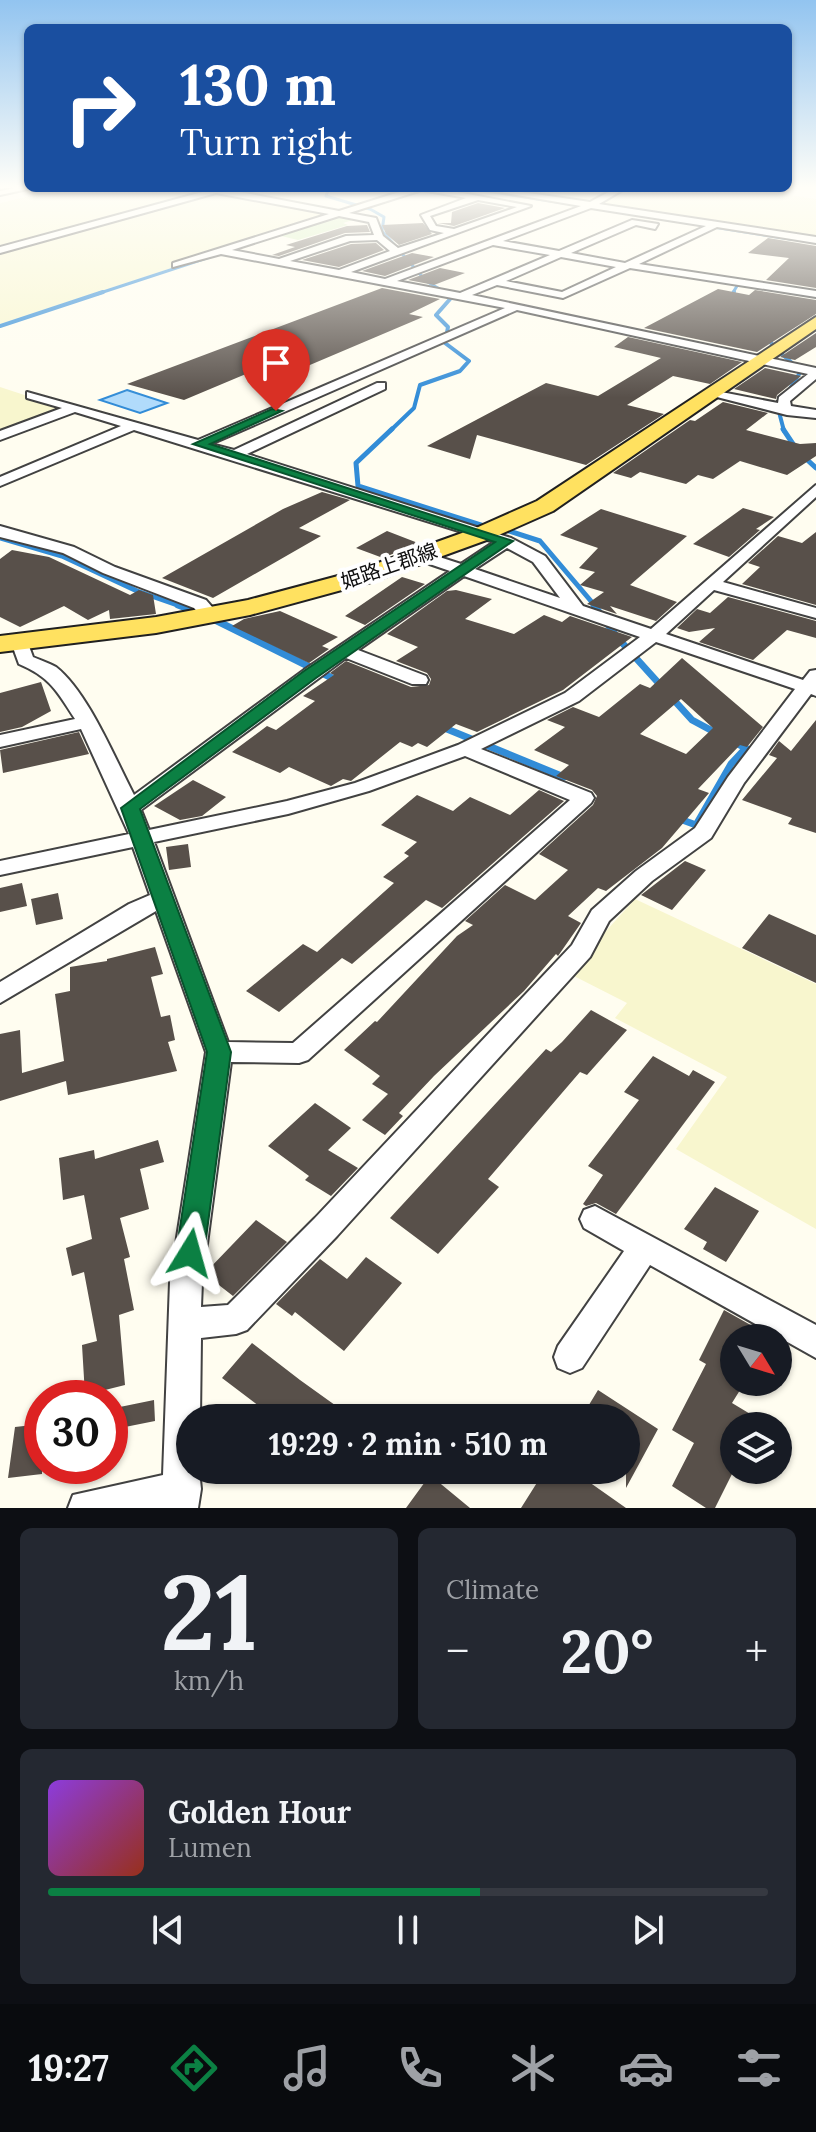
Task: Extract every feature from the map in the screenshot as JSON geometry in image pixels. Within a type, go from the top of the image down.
[{"type":"main road","name":"姫路上郡線","points":[[10,643],[210,615],[362,577],[484,533],[545,506],[816,322]]},
{"type":"street","points":[[176,265],[201,257]]},
{"type":"street","points":[[256,257],[515,307],[813,371]]},
{"type":"street","points":[[280,262],[293,257]]},
{"type":"street","points":[[340,273],[382,257]]},
{"type":"street","points":[[385,282],[451,257]]},
{"type":"street","points":[[459,297],[552,257]]},
{"type":"street","points":[[581,257],[816,294]]},
{"type":"street","points":[[496,282],[563,295],[645,257]]},
{"type":"street","points":[[199,444],[515,307]]},
{"type":"street","points":[[787,411],[783,400],[813,371]]},
{"type":"street","points":[[235,455],[381,386]]},
{"type":"street","points":[[328,389],[356,398]]},
{"type":"street","points":[[711,394],[787,411],[816,414]]},
{"type":"street","points":[[31,395],[235,455],[506,541],[539,559],[577,610]]},
{"type":"street","points":[[0,436],[71,409]]},
{"type":"street","points":[[0,482],[134,425]]},
{"type":"street","points":[[0,868],[141,840],[362,787],[465,749],[572,697],[653,636],[816,489]]},
{"type":"street","points":[[0,531],[16,538],[68,550],[109,570],[200,604],[210,615]]},
{"type":"street","points":[[130,808],[316,671],[506,541]]},
{"type":"street","points":[[185,1324],[236,1319],[581,951],[600,916],[644,876],[703,833],[735,781],[813,684],[653,636],[421,556]]},
{"type":"street","points":[[712,584],[816,613]]},
{"type":"street","points":[[10,643],[25,660],[48,670],[62,684],[87,722],[130,808],[219,1052],[186,1282],[182,1498],[86,1508]]},
{"type":"street","points":[[345,651],[419,680]]},
{"type":"street","points":[[0,741],[87,722]]},
{"type":"street","points":[[219,1052],[299,1053],[584,798],[465,749]]},
{"type":"street","points":[[0,994],[137,910],[162,899]]},
{"type":"street","points":[[595,1219],[816,1342]]},
{"type":"street","points":[[570,1357],[645,1246]]},
{"type":"shaded area","points":[[0,257],[193,257],[172,265],[175,267],[0,324]]},
{"type":"shaded area","points":[[0,387],[61,407],[0,431]]},
{"type":"shaded area","points":[[635,899],[816,984],[816,1229],[676,1149],[727,1077],[615,1018],[627,1003],[568,973]]},
{"type":"water","points":[[127,390],[167,403],[140,413],[100,400]]},
{"type":"building","points":[[310,257],[364,257],[339,267],[302,260]]},
{"type":"building","points":[[400,257],[433,257],[385,276],[362,271]]},
{"type":"building","points":[[784,257],[816,257],[816,288],[766,280],[789,258]]},
{"type":"building","points":[[440,268],[465,273],[434,285],[408,280]]},
{"type":"building","points":[[382,288],[440,299],[409,314],[423,317],[291,373],[265,366],[184,400],[127,384]]},
{"type":"building","points":[[718,289],[749,295],[755,290],[816,300],[816,314],[757,352],[644,328]]},
{"type":"building","points":[[816,333],[816,347],[795,360],[780,357]]},
{"type":"building","points":[[628,337],[742,362],[710,384],[673,376],[627,405],[664,414],[586,465],[477,435],[470,459],[427,446],[546,383],[598,396],[661,358],[614,347]]},
{"type":"building","points":[[765,368],[801,376],[776,399],[734,389]]},
{"type":"building","points":[[723,402],[768,413],[746,430],[800,444],[816,443],[816,456],[787,475],[740,461],[713,479],[698,475],[686,484],[640,472],[631,478],[613,473],[690,420],[695,421]]},
{"type":"building","points":[[322,492],[350,500],[299,528],[321,536],[213,598],[162,578],[283,509]]},
{"type":"building","points":[[743,508],[774,517],[756,529],[760,530],[729,557],[693,544]]},
{"type":"building","points":[[601,509],[687,536],[630,585],[677,602],[656,621],[610,606],[617,614],[587,604],[604,592],[580,585],[595,572],[579,568],[598,548],[560,535]]},
{"type":"building","points":[[387,531],[418,543],[383,558],[356,548]]},
{"type":"building","points":[[816,532],[816,605],[742,584],[760,567],[748,563],[778,536],[802,543]]},
{"type":"building","points":[[12,550],[49,557],[130,595],[139,590],[153,595],[156,614],[110,619],[109,610],[88,620],[64,606],[20,627],[0,617],[0,559]]},
{"type":"building","points":[[402,577],[425,584],[365,625],[345,616]]},
{"type":"building","points":[[456,590],[492,599],[465,619],[514,634],[544,615],[562,622],[570,616],[632,637],[563,690],[477,732],[456,724],[427,747],[418,743],[412,747],[400,742],[351,781],[343,779],[331,786],[289,767],[280,773],[232,752],[267,726],[276,730],[315,701],[303,696],[334,675],[330,673],[346,661],[411,687],[429,685],[431,679],[427,673],[396,661],[418,647],[387,634],[447,591]]},
{"type":"building","points":[[728,597],[816,621],[816,638],[787,630],[753,660],[699,642],[715,628],[689,632],[677,628],[697,609],[710,613]]},
{"type":"building","points":[[280,611],[338,637],[322,646],[329,649],[309,663],[232,626],[244,619]]},
{"type":"building","points":[[682,658],[763,727],[747,747],[740,745],[698,789],[709,793],[662,848],[606,891],[598,888],[568,916],[581,923],[558,956],[556,954],[524,991],[434,1076],[399,1113],[403,1116],[385,1135],[362,1120],[388,1094],[372,1084],[380,1076],[344,1050],[377,1022],[457,936],[473,925],[465,921],[505,885],[535,900],[568,870],[539,854],[593,805],[597,796],[592,790],[556,776],[569,765],[534,750],[565,727],[547,720],[573,707],[599,717],[640,684],[650,688]],"holes":[[[681,699],[713,728],[686,754],[640,734]]]},
{"type":"building","points":[[41,682],[51,711],[22,727],[0,732],[0,693]]},
{"type":"building","points":[[816,720],[816,833],[788,824],[792,818],[742,800],[777,758],[769,755],[779,741],[791,751]]},
{"type":"building","points":[[79,732],[89,754],[3,773],[0,750]]},
{"type":"building","points":[[193,780],[226,797],[202,816],[180,820],[154,806]]},
{"type":"building","points":[[539,790],[564,801],[442,908],[426,900],[352,964],[342,958],[279,1012],[246,991],[303,944],[317,952],[394,883],[383,877],[409,856],[404,853],[417,842],[381,825],[417,795],[453,811],[470,797],[510,815]]},
{"type":"building","points":[[188,844],[191,867],[169,870],[166,847]]},
{"type":"building","points":[[685,861],[706,870],[672,910],[641,895]]},
{"type":"building","points":[[22,883],[27,906],[0,912],[0,888]]},
{"type":"building","points":[[58,893],[63,919],[36,925],[31,899]]},
{"type":"building","points":[[769,914],[816,935],[816,983],[742,948]]},
{"type":"building","points":[[155,947],[163,974],[151,977],[161,1017],[170,1015],[175,1040],[168,1042],[177,1071],[68,1095],[66,1081],[0,1101],[0,1034],[20,1030],[22,1073],[64,1061],[55,994],[70,991],[70,967],[107,961]]},
{"type":"building","points":[[591,1010],[627,1030],[587,1075],[580,1072],[488,1179],[499,1187],[438,1254],[390,1218],[546,1049],[551,1052]]},
{"type":"building","points":[[653,1056],[689,1076],[693,1070],[715,1082],[616,1214],[596,1203],[586,1206],[583,1204],[603,1175],[588,1166],[639,1100],[624,1092]]},
{"type":"building","points":[[315,1103],[351,1128],[328,1150],[358,1168],[331,1196],[305,1180],[309,1176],[268,1146]]},
{"type":"building","points":[[158,1140],[164,1162],[140,1169],[149,1209],[120,1218],[130,1257],[124,1259],[134,1310],[119,1315],[125,1380],[84,1380],[82,1345],[97,1341],[84,1272],[72,1276],[66,1248],[92,1239],[84,1195],[63,1200],[59,1158],[94,1150],[95,1159]]},
{"type":"building","points":[[715,1187],[759,1211],[726,1262],[703,1249],[707,1242],[684,1229]]},
{"type":"building","points":[[256,1220],[287,1242],[233,1296],[206,1272]]},
{"type":"building","points":[[366,1257],[402,1283],[344,1351],[295,1312],[292,1316],[276,1304],[320,1259],[347,1279]]},
{"type":"building","points":[[724,1310],[749,1324],[720,1324],[720,1396],[736,1396],[732,1403],[747,1412],[720,1412],[720,1484],[727,1484],[715,1508],[706,1508],[672,1486],[694,1443],[672,1430],[706,1364],[699,1360]]},
{"type":"building","points":[[252,1343],[333,1404],[256,1404],[222,1378]]},
{"type":"building","points":[[598,1390],[620,1404],[590,1404]]},
{"type":"building","points":[[154,1400],[155,1421],[128,1426],[128,1405]]},
{"type":"building","points":[[640,1417],[658,1429],[640,1462]]},
{"type":"building","points":[[24,1426],[24,1476],[8,1478],[15,1427]]},
{"type":"building","points":[[423,1484],[441,1484],[470,1508],[406,1508]]},
{"type":"building","points":[[536,1484],[592,1484],[626,1508],[521,1508]]},
{"type":"waterway","points":[[97,294],[209,257]]},
{"type":"waterway","points":[[405,257],[426,281],[446,293]]},
{"type":"waterway","points":[[732,294],[737,286]]},
{"type":"waterway","points":[[0,326],[103,292]]},
{"type":"waterway","points":[[729,300],[734,292]]},
{"type":"waterway","points":[[390,431],[414,408],[420,385],[460,371],[469,361],[445,343],[448,327],[436,315],[451,298],[446,293]]},
{"type":"waterway","points":[[767,337],[801,371],[778,408],[784,430]]},
{"type":"waterway","points":[[392,429],[356,463],[358,486],[487,527]]},
{"type":"waterway","points":[[784,430],[795,447]]},
{"type":"waterway","points":[[803,456],[816,468]]},
{"type":"waterway","points":[[503,529],[540,541],[596,607]]},
{"type":"waterway","points":[[0,538],[62,556],[137,591],[183,607]]},
{"type":"waterway","points":[[178,605],[199,613]]},
{"type":"waterway","points":[[594,605],[616,636],[663,688]]},
{"type":"waterway","points":[[211,618],[336,680]]},
{"type":"waterway","points":[[672,698],[692,720],[718,734]]},
{"type":"waterway","points":[[442,727],[564,777]]},
{"type":"waterway","points":[[677,818],[696,825],[731,764],[746,748],[732,741]]},
{"type":"route","points":[[190,1253],[219,1052],[130,808],[310,674],[506,541],[199,444],[276,411]]}]
